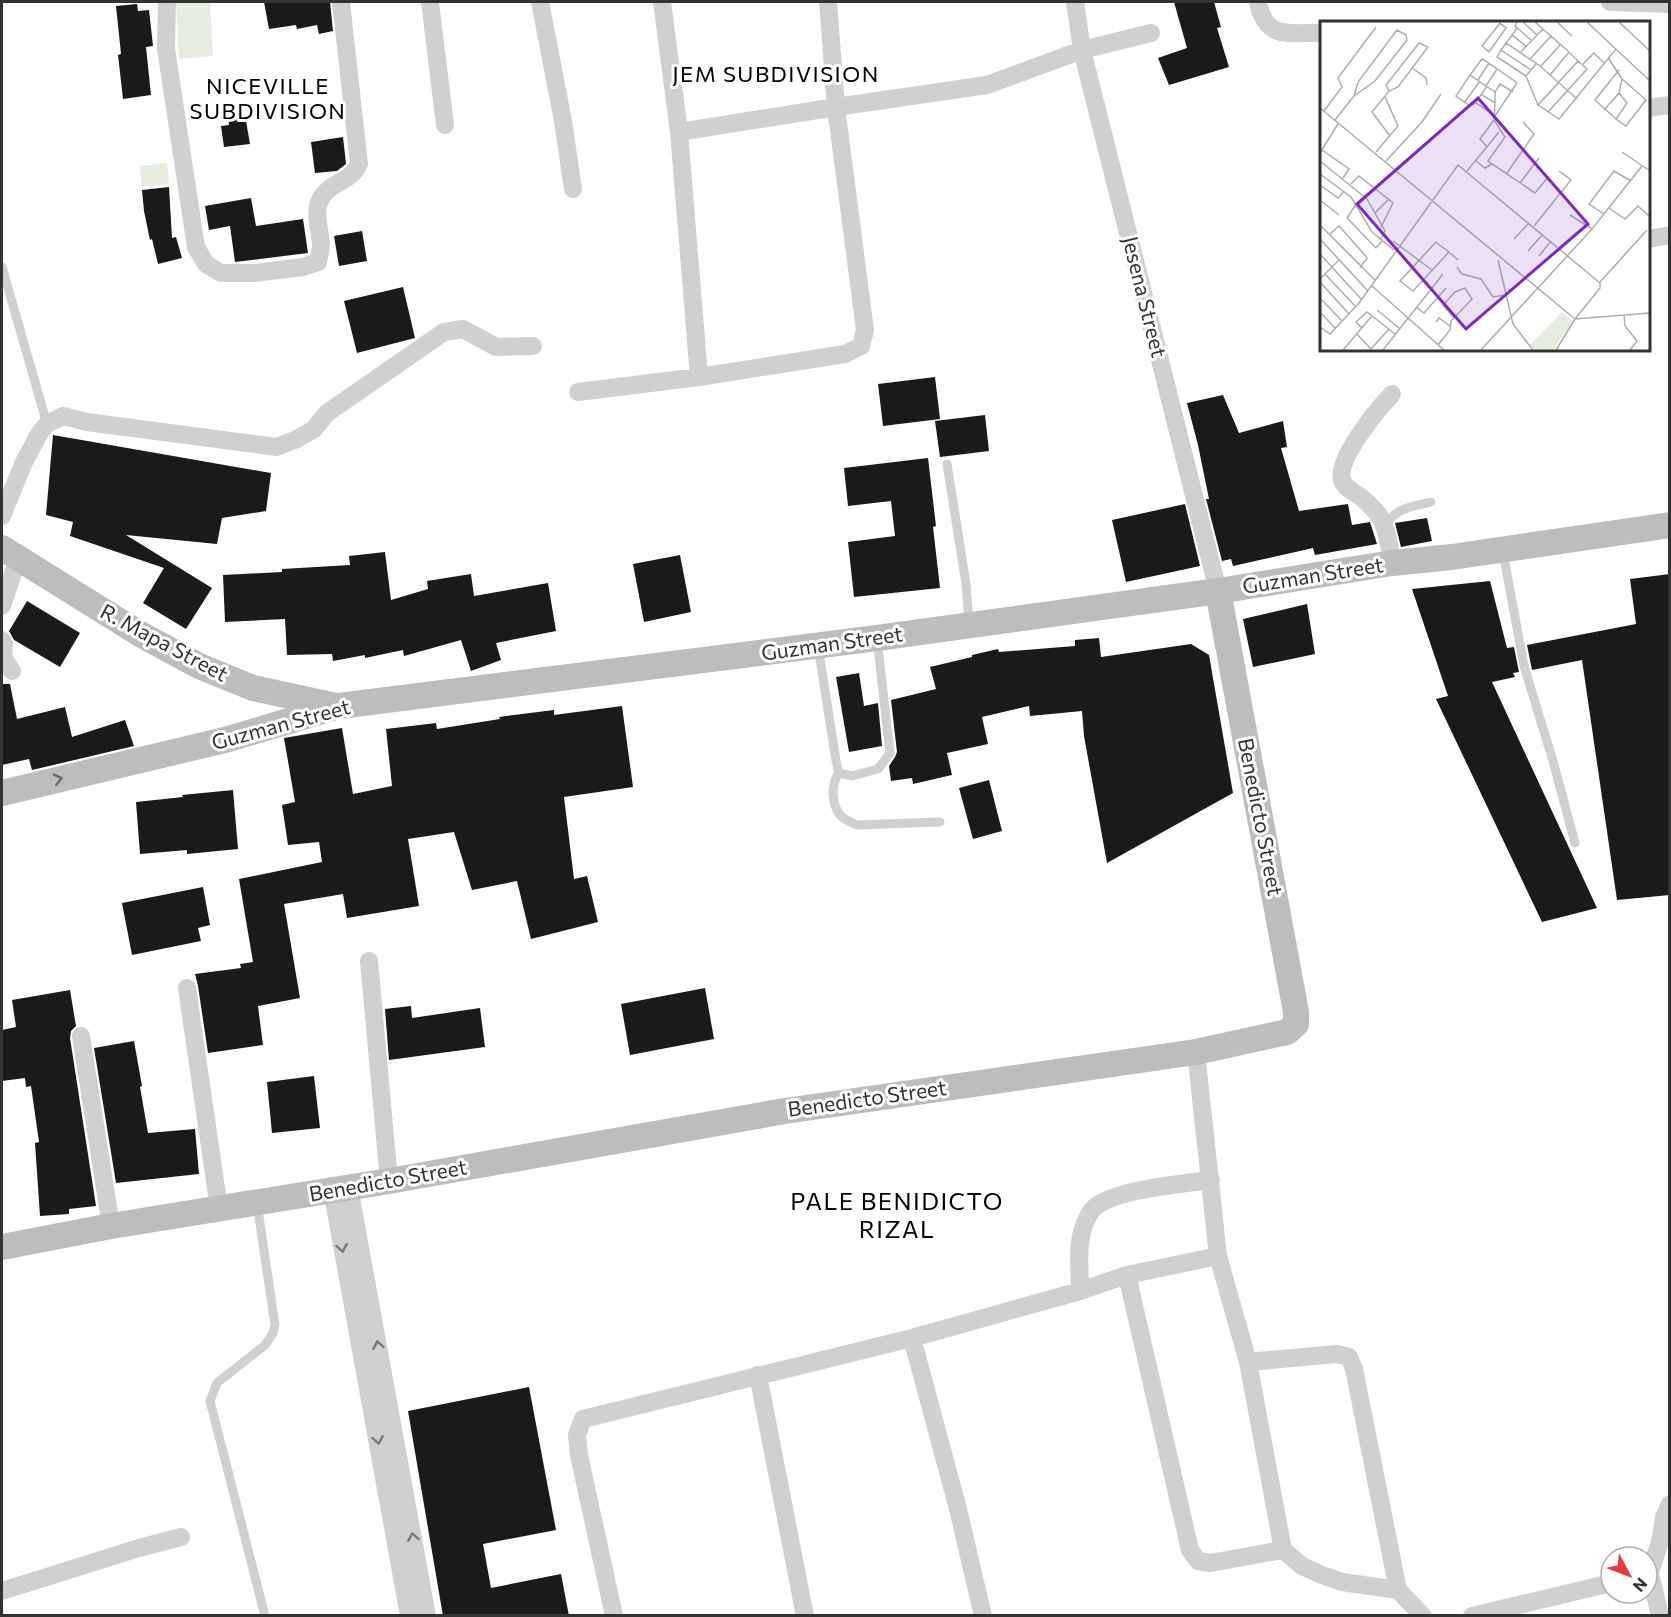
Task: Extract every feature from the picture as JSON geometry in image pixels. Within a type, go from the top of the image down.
[{"type":"main road","name":"Guzman Street","points":[[2,793],[225,740],[339,706],[969,626],[1218,591],[1392,563],[1452,557],[1670,525]]},
{"type":"main road","name":"R. Mapa Street","points":[[10,553],[140,634],[200,666],[253,688],[339,706]]},
{"type":"main road","name":"Benedicto Street","points":[[2,1247],[111,1226],[389,1181],[785,1111],[1196,1052],[1287,1032],[1296,1024],[1296,1012],[1218,591]]},
{"type":"street","points":[[167,2],[166,49],[196,247],[206,264],[221,273],[254,273],[303,267],[318,262],[321,247],[317,208],[322,196],[331,186],[355,172],[359,164],[341,2]]},
{"type":"street","points":[[430,2],[446,125]]},
{"type":"street","points":[[540,2],[573,189]]},
{"type":"street","points":[[662,2],[679,132],[699,377]]},
{"type":"street","points":[[578,392],[699,377],[844,354],[861,346],[865,330],[836,106],[828,2]]},
{"type":"street","name":"Jesena Street","points":[[1075,2],[1082,50],[1218,591]]},
{"type":"street","points":[[1258,2],[1264,22],[1278,32],[1320,33]]},
{"type":"street","points":[[1610,2],[1670,4]]},
{"type":"street","points":[[679,132],[836,106],[987,85],[1082,50],[1150,33]]},
{"type":"street","points":[[1650,108],[1670,105]]},
{"type":"street","points":[[1650,239],[1670,235]]},
{"type":"street","points":[[2,516],[24,462],[39,434],[47,424],[63,416],[87,422],[277,447],[314,429],[327,413],[444,332],[463,329],[496,347],[532,346]]},
{"type":"street","points":[[1392,394],[1356,439],[1343,464],[1341,479],[1348,489],[1380,515],[1389,543],[1392,563]]},
{"type":"street","points":[[2,606],[10,553]]},
{"type":"street","points":[[2,640],[3,657],[12,671]]},
{"type":"street","points":[[369,961],[389,1181]]},
{"type":"street","points":[[187,988],[219,1209]]},
{"type":"street","points":[[81,1036],[111,1226]]},
{"type":"street","points":[[1196,1052],[1218,1256],[1248,1362],[1283,1550],[1302,1566],[1342,1582],[1398,1590]]},
{"type":"street","points":[[1080,1291],[1082,1233],[1094,1208],[1134,1192],[1211,1180]]},
{"type":"street","points":[[340,1189],[411,1578],[427,1616]]},
{"type":"street","points":[[614,1616],[579,1455],[576,1435],[582,1419],[912,1338],[1080,1291],[1127,1275],[1218,1256]]},
{"type":"street","points":[[1127,1275],[1190,1550],[1198,1561],[1210,1563],[1283,1550]]},
{"type":"street","points":[[912,1338],[958,1509],[983,1616]]},
{"type":"street","points":[[1248,1362],[1337,1354],[1349,1357],[1354,1369],[1398,1590],[1423,1616]]},
{"type":"street","points":[[758,1375],[805,1616]]},
{"type":"street","points":[[1659,1545],[1664,1517],[1670,1504]]},
{"type":"street","points":[[2,1591],[181,1537]]},
{"type":"street","points":[[409,1616],[411,1578]]},
{"type":"street","points":[[1472,1616],[1599,1585]]},
{"type":"lane","points":[[2,267],[47,424]]},
{"type":"lane","points":[[947,464],[966,584],[969,626]]},
{"type":"lane","points":[[1384,526],[1399,510],[1431,502]]},
{"type":"lane","points":[[1503,549],[1524,666],[1554,761],[1575,843]]},
{"type":"lane","points":[[839,773],[852,776],[878,769],[890,753],[877,638]]},
{"type":"lane","points":[[818,646],[839,773],[834,780],[833,794],[838,813],[845,820],[857,825],[940,822]]},
{"type":"lane","points":[[257,1203],[274,1325],[273,1333],[266,1345],[217,1383],[210,1401],[265,1616]]},
{"type":"shaded area","points":[[176,2],[210,2],[213,56],[179,59]]},
{"type":"shaded area","points":[[167,163],[169,184],[142,187],[140,166]]},
{"type":"building","points":[[264,2],[330,2],[333,31],[319,34],[317,25],[297,29],[296,25],[269,29]]},
{"type":"building","points":[[1174,2],[1214,2],[1221,27],[1217,28],[1229,67],[1169,85],[1158,58],[1187,48]]},
{"type":"building","points":[[137,4],[138,11],[149,10],[153,46],[146,47],[151,95],[123,99],[116,6]]},
{"type":"building","points":[[245,115],[250,144],[224,147],[221,126],[229,125],[228,117]]},
{"type":"building","points":[[343,137],[346,164],[337,171],[315,173],[311,142]]},
{"type":"building","points":[[169,187],[172,238],[176,237],[182,258],[158,264],[152,239],[150,240],[142,190]]},
{"type":"building","points":[[251,198],[256,226],[303,219],[308,253],[235,262],[230,226],[209,230],[205,206]]},
{"type":"building","points":[[362,231],[367,261],[339,266],[334,236]]},
{"type":"building","points":[[403,287],[415,338],[357,353],[344,301]]},
{"type":"building","points":[[935,377],[940,419],[883,426],[878,384]]},
{"type":"building","points":[[1223,395],[1239,433],[1283,421],[1287,447],[1281,448],[1299,511],[1348,504],[1352,525],[1370,522],[1377,544],[1315,555],[1313,548],[1233,566],[1231,559],[1222,561],[1206,499],[1209,499],[1187,403]]},
{"type":"building","points":[[985,415],[989,451],[940,457],[935,421]]},
{"type":"building","points":[[53,435],[271,473],[266,511],[222,518],[217,544],[126,535],[212,588],[186,629],[143,603],[164,568],[70,536],[73,522],[46,515]]},
{"type":"building","points":[[928,458],[940,588],[854,597],[848,542],[895,536],[891,501],[848,506],[844,468]]},
{"type":"building","points":[[1185,504],[1200,566],[1126,582],[1112,520]]},
{"type":"building","points":[[1427,518],[1432,541],[1401,547],[1395,523]]},
{"type":"building","points":[[385,552],[391,600],[428,589],[427,581],[471,574],[474,596],[548,583],[556,631],[496,643],[501,660],[471,671],[461,640],[404,656],[403,650],[365,658],[365,655],[333,661],[332,654],[287,655],[285,619],[225,622],[223,575],[350,565],[349,556]]},
{"type":"building","points":[[680,555],[691,612],[644,622],[633,564]]},
{"type":"building","points":[[1670,574],[1670,895],[1617,900],[1582,660],[1532,670],[1527,645],[1636,624],[1630,579]]},
{"type":"building","points":[[1490,581],[1507,648],[1514,647],[1519,672],[1513,673],[1515,677],[1492,682],[1597,908],[1542,922],[1436,699],[1448,696],[1412,589]]},
{"type":"building","points":[[27,601],[80,633],[60,667],[14,640],[9,631]]},
{"type":"building","points":[[1307,604],[1315,654],[1253,667],[1243,619]]},
{"type":"building","points":[[1099,638],[1101,657],[1191,644],[1209,655],[1233,793],[1107,863],[1084,736],[1082,711],[1030,716],[1029,706],[982,717],[988,744],[947,753],[952,775],[913,784],[912,778],[891,781],[889,766],[897,752],[891,700],[936,689],[930,667],[998,649],[999,652],[1075,646],[1075,640]]},
{"type":"building","points":[[859,673],[864,706],[878,703],[882,746],[849,752],[836,677]]},
{"type":"building","points":[[2,684],[10,684],[17,719],[65,707],[72,737],[125,720],[134,746],[32,770],[29,759],[2,765]]},
{"type":"building","points":[[622,706],[633,787],[564,797],[574,879],[587,876],[598,922],[531,939],[517,881],[472,890],[454,832],[408,839],[419,906],[347,918],[343,894],[284,904],[300,998],[258,1006],[263,1045],[208,1053],[195,974],[241,968],[240,964],[253,962],[239,879],[322,862],[319,842],[288,845],[282,805],[295,802],[284,738],[342,728],[353,794],[392,786],[386,729],[436,723],[437,729],[500,719],[499,717],[554,710],[554,715]]},
{"type":"building","points":[[989,780],[1002,831],[973,839],[959,788]]},
{"type":"building","points":[[233,790],[238,849],[187,854],[187,850],[140,854],[136,802]]},
{"type":"building","points":[[203,887],[210,925],[198,928],[201,941],[132,955],[122,903]]},
{"type":"building","points":[[705,988],[714,1039],[630,1055],[621,1004]]},
{"type":"building","points":[[70,990],[76,1026],[71,1031],[70,1038],[96,1206],[69,1209],[69,1214],[40,1216],[35,1143],[39,1142],[31,1086],[26,1087],[25,1078],[2,1081],[2,1030],[16,1027],[12,1000]]},
{"type":"building","points":[[411,1006],[412,1018],[480,1008],[485,1047],[389,1060],[385,1009]]},
{"type":"building","points":[[134,1041],[148,1133],[195,1129],[199,1174],[116,1183],[94,1048]]},
{"type":"building","points":[[314,1076],[320,1128],[272,1133],[267,1082]]},
{"type":"building","points":[[529,1387],[556,1530],[483,1544],[491,1588],[561,1574],[569,1616],[443,1616],[408,1411]]},
{"type":"district","name":"JEM SUBDIVISION","points":[[776,74]]},
{"type":"district","name":"NICEVILLE SUBDIVISION","points":[[268,98]]},
{"type":"district","name":"PALE BENIDICTO RIZAL","points":[[897,1216]]}]
